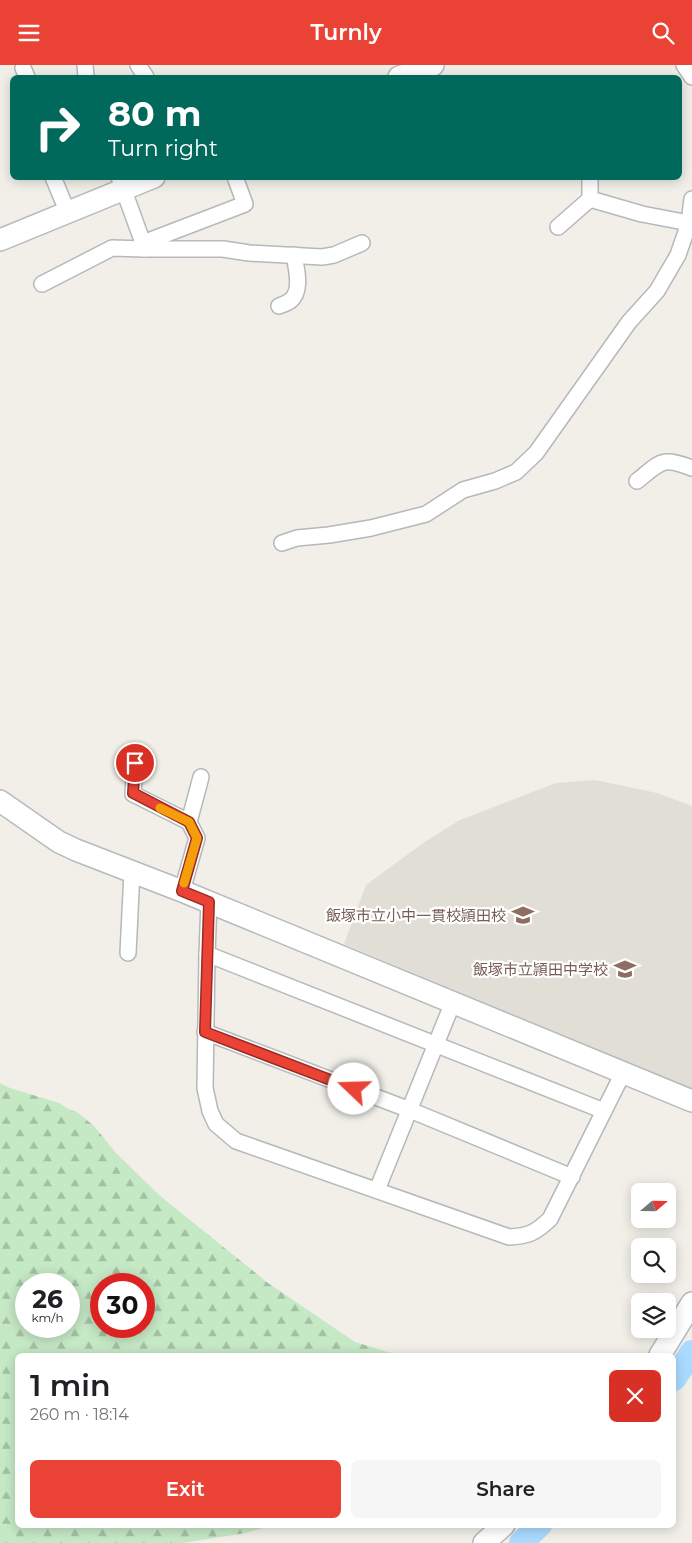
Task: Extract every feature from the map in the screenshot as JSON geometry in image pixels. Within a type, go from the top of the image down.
[{"type":"street","points":[[405,75],[433,65]]},
{"type":"street","points":[[684,65],[692,77]]},
{"type":"street","points":[[54,180],[68,213]]},
{"type":"street","points":[[0,240],[68,213],[122,184],[140,180]]},
{"type":"street","points":[[144,246],[245,204],[236,180]]},
{"type":"street","points":[[558,227],[590,199],[590,180]]},
{"type":"street","points":[[122,184],[144,246]]},
{"type":"street","points":[[590,199],[642,214],[688,223]]},
{"type":"street","points":[[282,543],[297,538],[371,528],[426,514],[464,490],[495,481],[516,472],[536,453],[629,322],[657,291],[678,255],[688,223],[692,199]]},
{"type":"street","points":[[42,284],[112,248],[144,246],[223,249],[249,253],[322,257],[334,255],[362,243]]},
{"type":"street","points":[[279,306],[291,301],[296,293],[298,276],[294,255]]},
{"type":"street","points":[[637,481],[660,463],[671,461],[692,467]]},
{"type":"street","points":[[135,763],[133,793],[189,822],[197,838],[182,891]]},
{"type":"street","points":[[189,822],[201,777]]},
{"type":"street","points":[[0,801],[60,842],[692,1101]]},
{"type":"street","points":[[128,953],[132,872]]},
{"type":"street","points":[[209,902],[205,1088],[210,1111],[216,1124],[236,1141],[509,1237],[526,1236],[539,1230],[550,1219],[622,1073]]},
{"type":"street","points":[[207,954],[604,1111]]},
{"type":"street","points":[[377,1190],[453,1002]]},
{"type":"street","points":[[205,1032],[410,1110],[572,1177]]},
{"type":"street","points":[[661,1353],[692,1303]]},
{"type":"street","points":[[484,1543],[501,1528]]},
{"type":"shaded area","name":"飯塚市立小中一貫校頴田校","points":[[595,780],[657,793],[692,806],[692,1089],[344,944],[366,885],[426,841],[460,820],[556,783]]},
{"type":"green space","points":[[0,1083],[10,1088],[59,1103],[77,1112],[94,1126],[116,1153],[159,1195],[268,1283],[355,1342],[394,1353],[15,1353],[15,1528],[263,1528],[246,1533],[183,1543],[0,1543]]},
{"type":"waterway","points":[[676,1376],[692,1352]]},
{"type":"waterway","points":[[521,1543],[537,1528]]},
{"type":"slow traffic","points":[[160,808],[189,822],[197,838],[184,883]]},
{"type":"place","name":"飯塚市立小中一貫校頴田校","points":[[523,915]]},
{"type":"place","name":"飯塚市立頴田中学校","points":[[625,969]]},
{"type":"route","points":[[135,763],[133,793],[189,822],[197,838],[182,891],[209,902],[205,1032],[354,1089]]}]
